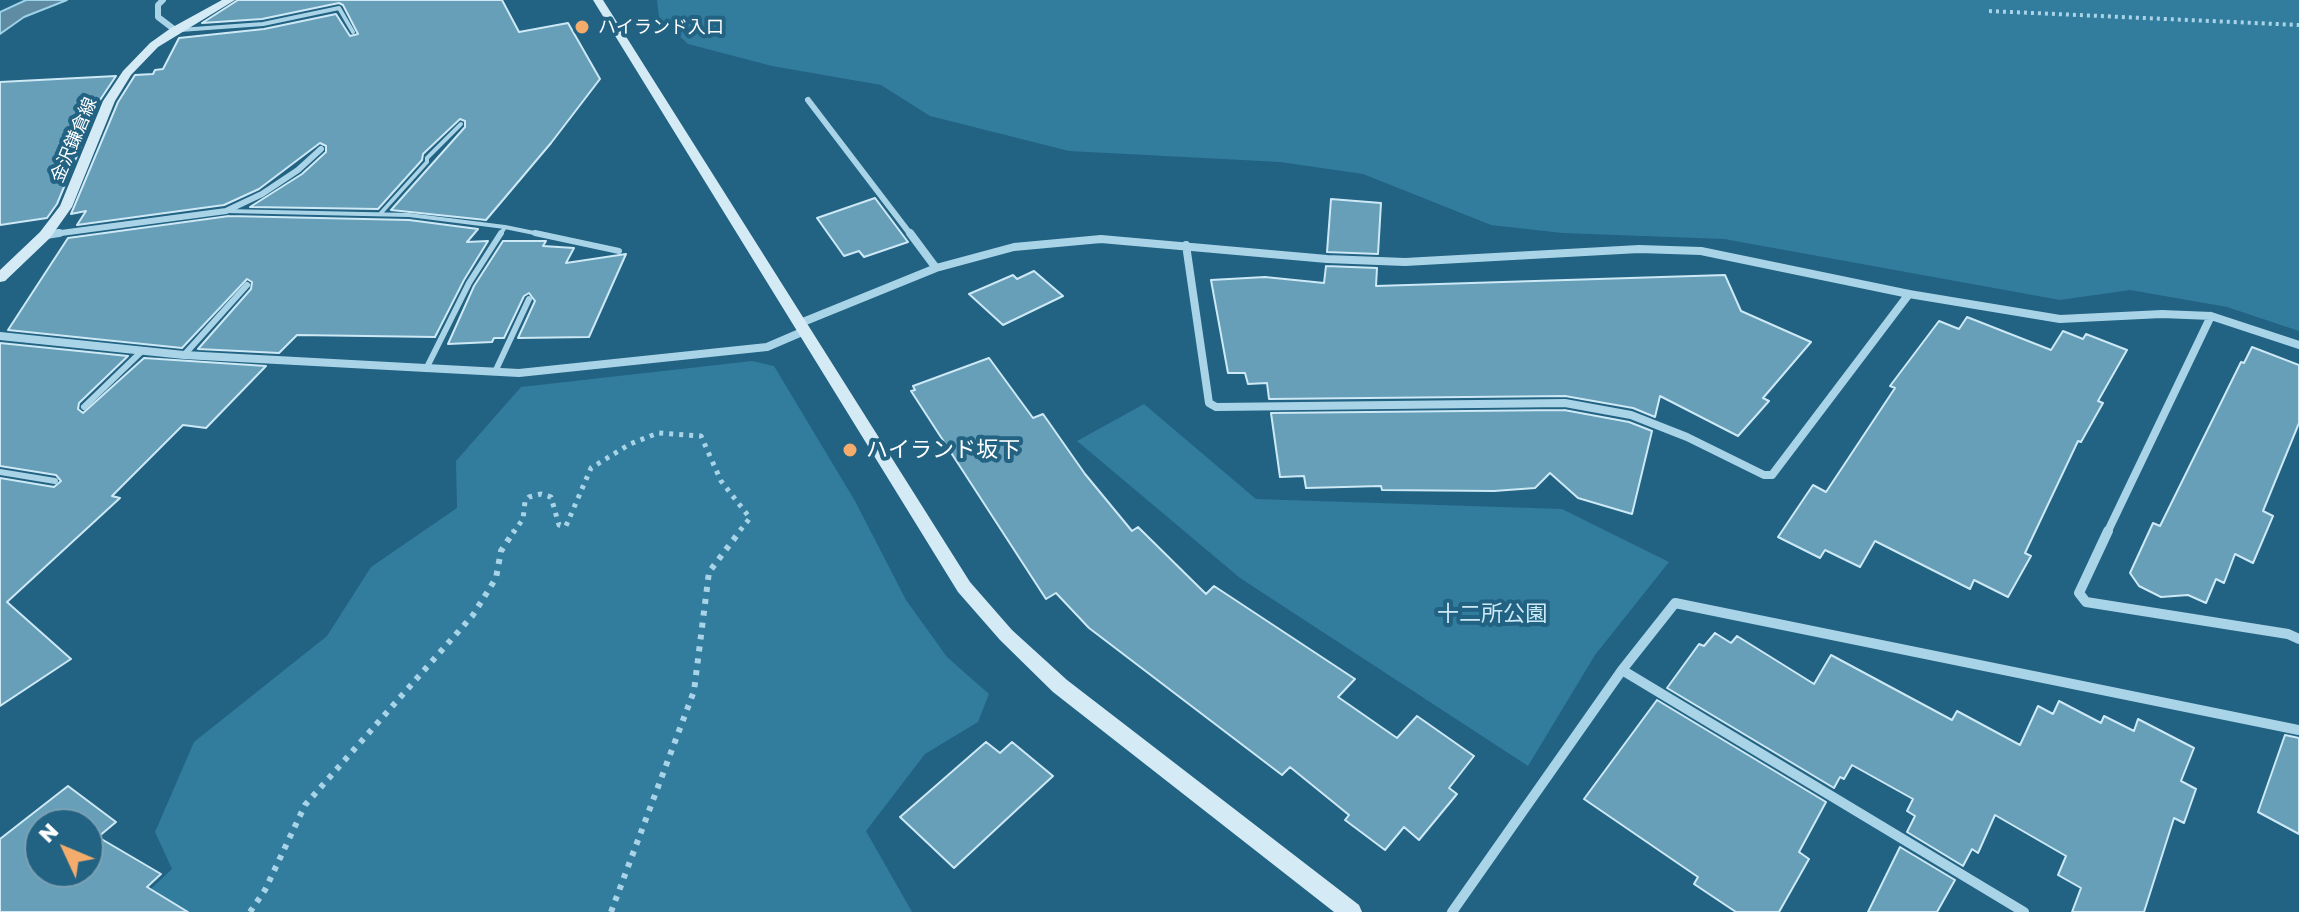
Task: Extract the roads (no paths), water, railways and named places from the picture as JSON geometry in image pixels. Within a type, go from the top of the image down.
[{"type":"street","points":[[163,0],[158,5],[158,17],[175,30]]},
{"type":"street","name":"金沢鎌倉線","points":[[0,278],[45,235],[66,207],[109,101],[139,59],[175,30],[230,0]]},
{"type":"street","points":[[598,0],[964,587],[1006,635],[1060,686],[1351,912]]},
{"type":"street","points":[[808,100],[936,268]]},
{"type":"street","points":[[45,235],[226,211],[274,186],[321,149]]},
{"type":"street","points":[[0,336],[184,355],[519,373],[767,347],[800,328],[936,268],[1014,247],[1101,239],[1327,259],[1405,262],[1639,249],[1701,251],[1909,294],[2060,319],[2162,314],[2211,316],[2299,345]]},
{"type":"street","points":[[1186,245],[1209,403],[1216,407],[1565,403],[1631,415],[1687,437],[1764,475],[1772,475],[1909,294]]},
{"type":"street","points":[[2211,316],[2079,593],[2086,602],[2288,634],[2299,639]]},
{"type":"street","points":[[1452,912],[1622,670],[1675,603],[2299,730]]},
{"type":"street","points":[[1622,670],[2024,912]]},
{"type":"lane","points":[[175,30],[263,24],[339,8],[353,32]]},
{"type":"lane","points":[[380,214],[427,162],[427,158],[461,124]]},
{"type":"lane","points":[[226,211],[380,214],[468,221],[619,251]]},
{"type":"lane","points":[[426,369],[469,283],[505,227]]},
{"type":"lane","points":[[184,355],[247,285]]},
{"type":"lane","points":[[495,372],[529,299]]},
{"type":"lane","points":[[84,407],[143,350]]},
{"type":"lane","points":[[0,472],[55,481]]},
{"type":"place","name":"ハイランド入口","points":[[582,27]]},
{"type":"place","name":"ハイランド坂下","points":[[850,450]]},
{"type":"park label","name":"十二所公園","points":[[1492,614]]}]
